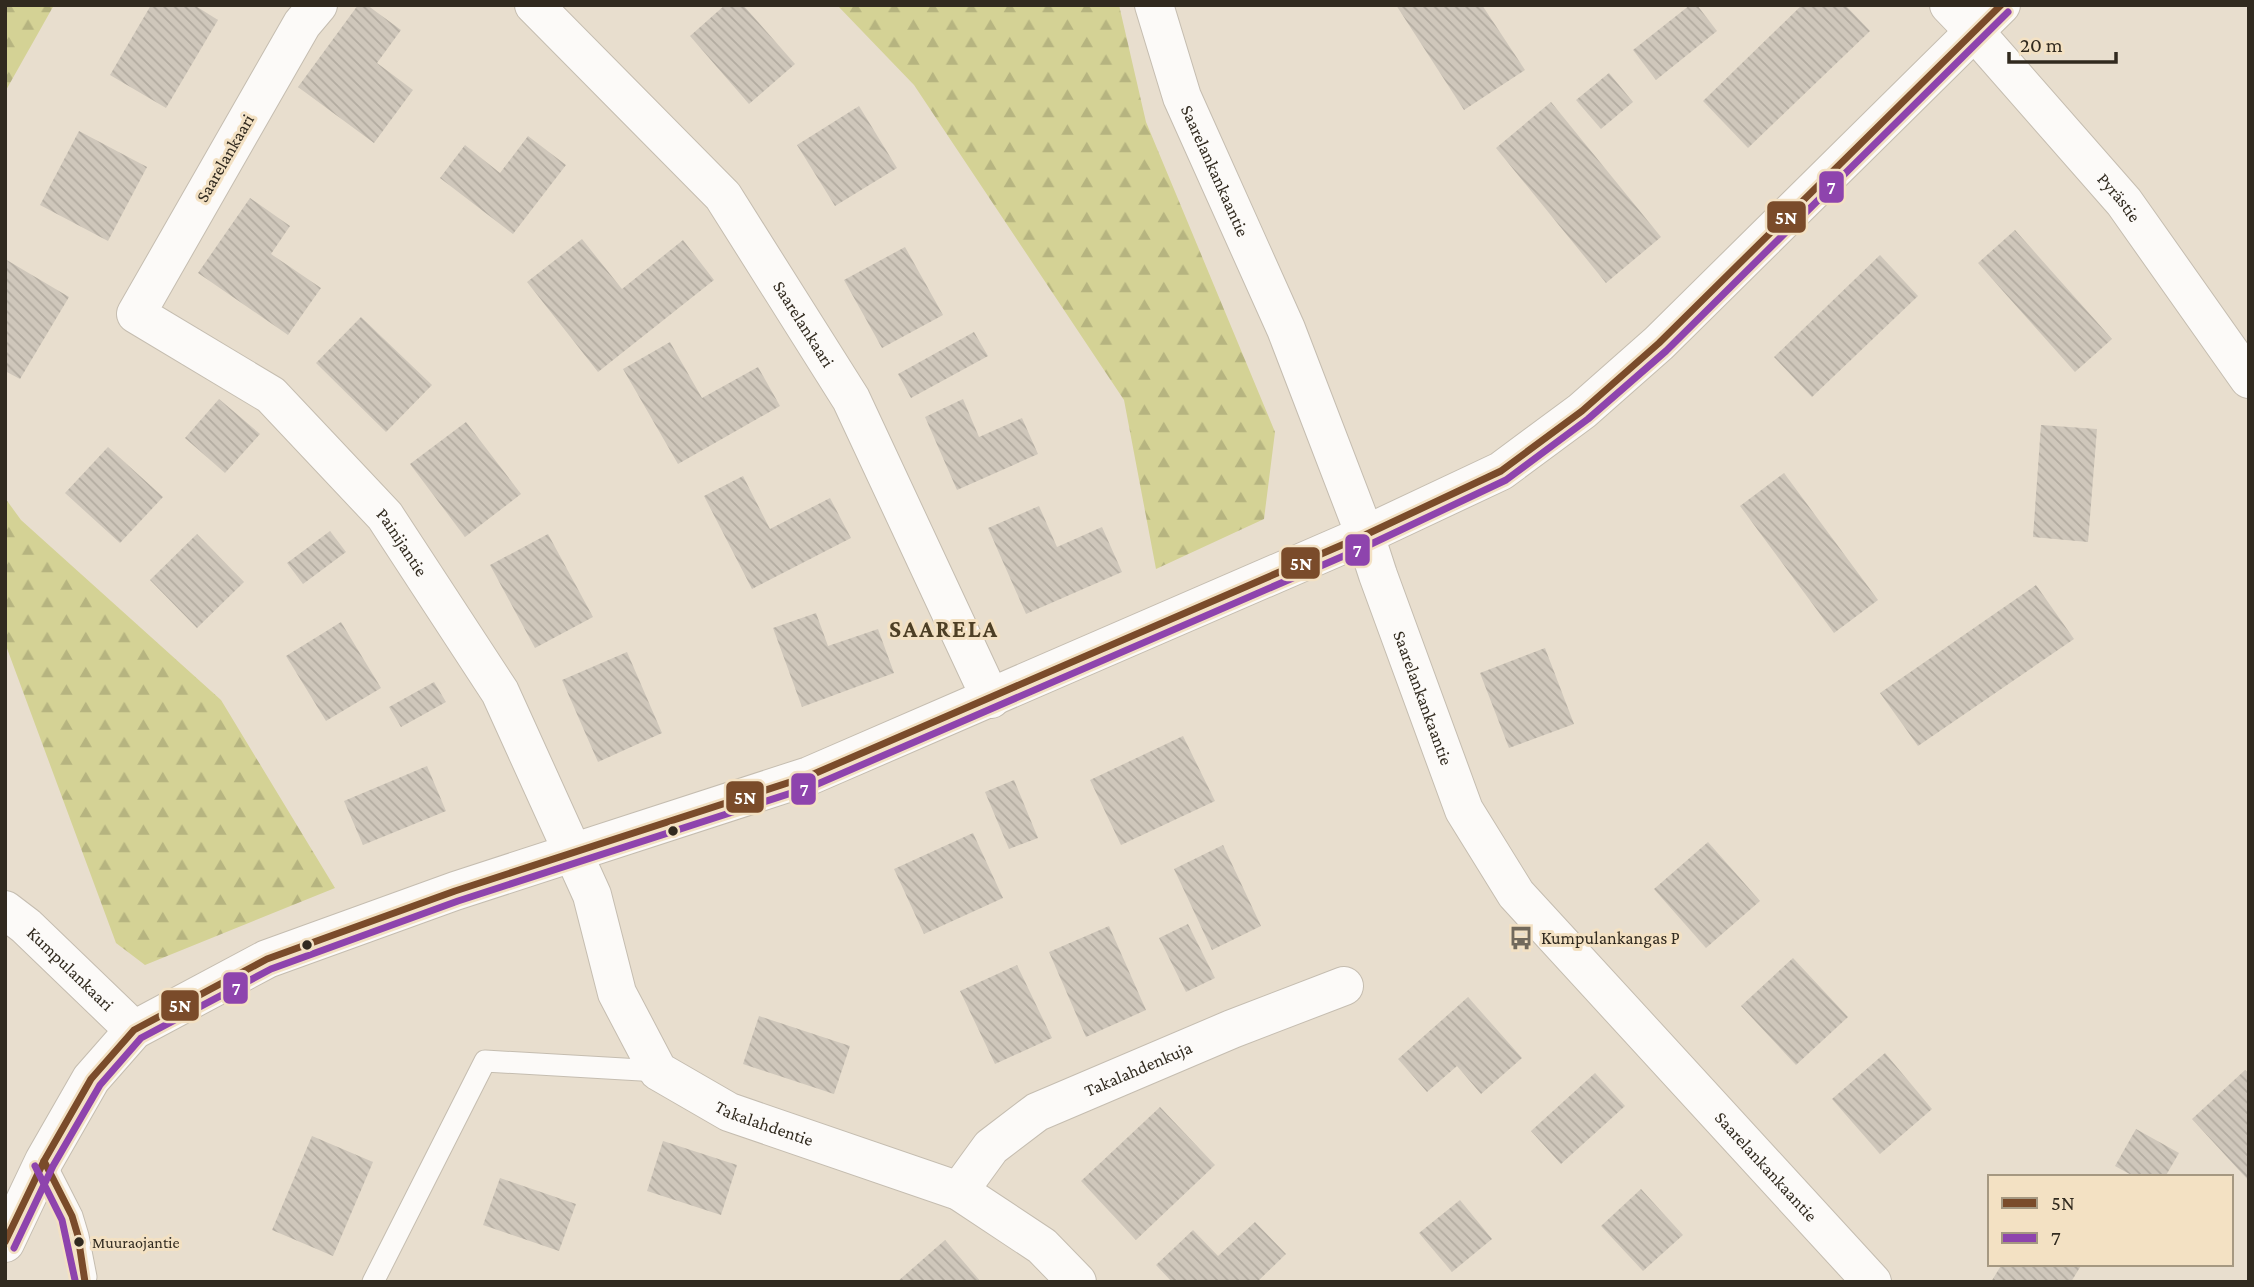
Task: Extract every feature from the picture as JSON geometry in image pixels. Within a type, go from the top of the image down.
[{"type":"street","name":"Saarelankaari","points":[[136,314],[302,24],[318,5]]},
{"type":"street","name":"Saarelankaari","points":[[534,5],[723,196],[850,399],[991,699]]},
{"type":"street","name":"Saarelankankaantie","points":[[1154,5],[1182,97],[1286,329],[1366,535],[1378,575],[1464,810],[1516,894],[1872,1282]]},
{"type":"street","points":[[5,1243],[44,1161],[91,1079],[134,1030],[267,959],[455,891],[809,776],[1366,535],[1501,471],[1582,411],[1659,343],[1975,14]]},
{"type":"street","name":"Pyrästie","points":[[1975,14],[2124,202],[2249,379]]},
{"type":"street","name":"Painijantie","points":[[136,314],[271,395],[384,516],[500,692],[573,854]]},
{"type":"street","points":[[573,854],[592,895],[617,993],[658,1071]]},
{"type":"street","name":"Kumpulankaari","points":[[5,910],[26,926],[134,1030]]},
{"type":"street","name":"Takalahdenkuja","points":[[959,1191],[991,1147],[1037,1112],[1232,1029],[1344,986]]},
{"type":"street","name":"Takalahdentie","points":[[658,1071],[729,1112],[959,1191],[1042,1246],[1077,1282]]},
{"type":"lane","points":[[373,1282],[485,1061],[658,1071]]},
{"type":"lane","points":[[44,1161],[72,1216],[85,1282]]},
{"type":"green space","points":[[5,5],[54,5],[5,92]]},
{"type":"green space","points":[[837,5],[1119,5],[1146,122],[1275,432],[1264,519],[1156,569],[1124,400],[914,85]]},
{"type":"green space","points":[[5,498],[21,520],[221,700],[335,888],[145,965],[116,943],[5,643]]},
{"type":"building","points":[[151,5],[194,5],[218,20],[166,108],[110,75]]},
{"type":"building","points":[[358,5],[367,5],[401,30],[377,63],[413,90],[374,143],[298,87]]},
{"type":"building","points":[[725,5],[743,5],[795,64],[749,104],[690,36]]},
{"type":"building","points":[[1396,5],[1482,5],[1525,70],[1464,110]]},
{"type":"building","points":[[1690,5],[1697,5],[1717,31],[1656,80],[1633,50]]},
{"type":"building","points":[[1802,5],[1845,5],[1870,31],[1748,148],[1703,101]]},
{"type":"building","points":[[1609,73],[1633,102],[1601,129],[1576,100]]},
{"type":"building","points":[[1551,102],[1661,237],[1606,283],[1496,148]]},
{"type":"building","points":[[859,106],[897,168],[835,206],[797,145]]},
{"type":"building","points":[[79,131],[147,167],[108,241],[40,205]]},
{"type":"building","points":[[528,136],[566,165],[513,234],[440,178],[465,145],[500,173]]},
{"type":"building","points":[[250,198],[290,226],[271,254],[321,288],[288,335],[198,273]]},
{"type":"building","points":[[2015,230],[2112,339],[2075,372],[1978,263]]},
{"type":"building","points":[[582,239],[622,289],[683,240],[714,280],[598,372],[527,282]]},
{"type":"building","points":[[905,247],[943,315],[882,348],[844,280]]},
{"type":"building","points":[[1880,255],[1918,296],[1812,397],[1774,357]]},
{"type":"building","points":[[5,259],[69,297],[20,379],[5,371]]},
{"type":"building","points":[[361,317],[432,385],[386,432],[316,363]]},
{"type":"building","points":[[974,332],[988,356],[911,398],[898,374]]},
{"type":"building","points":[[670,342],[702,398],[758,367],[780,406],[678,464],[623,369]]},
{"type":"building","points":[[219,399],[260,434],[225,473],[185,438]]},
{"type":"building","points":[[963,399],[979,437],[1022,418],[1038,454],[957,490],[925,417]]},
{"type":"building","points":[[466,422],[521,494],[465,537],[410,464]]},
{"type":"building","points":[[2041,425],[2097,429],[2088,542],[2033,537]]},
{"type":"building","points":[[108,447],[163,497],[120,543],[65,493]]},
{"type":"building","points":[[1784,473],[1878,600],[1834,633],[1740,506]]},
{"type":"building","points":[[743,476],[770,529],[830,498],[851,538],[752,589],[704,496]]},
{"type":"building","points":[[1039,506],[1057,547],[1102,527],[1122,572],[1026,614],[988,528]]},
{"type":"building","points":[[330,531],[346,552],[303,584],[287,563]]},
{"type":"building","points":[[197,534],[244,582],[197,628],[150,580]]},
{"type":"building","points":[[548,534],[593,617],[535,648],[490,565]]},
{"type":"building","points":[[2036,585],[2074,639],[1918,746],[1880,693]]},
{"type":"building","points":[[816,613],[828,646],[878,629],[894,673],[802,707],[773,628]]},
{"type":"building","points":[[341,622],[381,688],[326,721],[286,656]]},
{"type":"building","points":[[1545,648],[1574,724],[1509,748],[1480,673]]},
{"type":"building","points":[[627,652],[662,733],[598,762],[562,680]]},
{"type":"building","points":[[434,682],[446,702],[401,727],[389,707]]},
{"type":"building","points":[[1183,736],[1215,801],[1121,845],[1090,780]]},
{"type":"building","points":[[427,766],[446,811],[363,845],[344,801]]},
{"type":"building","points":[[1014,780],[1038,838],[1009,849],[985,792]]},
{"type":"building","points":[[973,833],[1003,898],[924,934],[894,869]]},
{"type":"building","points":[[1708,842],[1760,901],[1706,948],[1654,889]]},
{"type":"building","points":[[1223,845],[1261,926],[1212,950],[1174,869]]},
{"type":"building","points":[[1188,924],[1215,978],[1186,992],[1159,938]]},
{"type":"building","points":[[1109,926],[1146,1010],[1086,1037],[1049,952]]},
{"type":"building","points":[[1793,958],[1848,1017],[1796,1065],[1741,1006]]},
{"type":"building","points":[[1017,965],[1052,1038],[995,1064],[960,991]]},
{"type":"building","points":[[1468,997],[1522,1058],[1481,1094],[1457,1066],[1427,1092],[1398,1059]]},
{"type":"building","points":[[759,1016],[850,1046],[834,1094],[743,1064]]},
{"type":"building","points":[[1885,1053],[1932,1109],[1880,1154],[1832,1099]]},
{"type":"building","points":[[2245,1070],[2249,1074],[2249,1181],[2192,1119]]},
{"type":"building","points":[[1595,1073],[1625,1106],[1561,1164],[1531,1131]]},
{"type":"building","points":[[1160,1107],[1215,1165],[1136,1240],[1081,1181]]},
{"type":"building","points":[[2136,1129],[2179,1153],[2166,1175],[2131,1175],[2115,1166]]},
{"type":"building","points":[[312,1136],[373,1162],[333,1256],[272,1230]]},
{"type":"building","points":[[663,1141],[737,1165],[721,1215],[647,1191]]},
{"type":"building","points":[[500,1178],[576,1204],[559,1251],[483,1225]]},
{"type":"building","points":[[1641,1189],[1683,1235],[1643,1271],[1601,1226]]},
{"type":"building","points":[[1460,1200],[1492,1239],[1452,1272],[1419,1233]]},
{"type":"building","points":[[1255,1222],[1286,1254],[1257,1282],[1172,1282],[1156,1265],[1193,1230],[1218,1256]]},
{"type":"building","points":[[945,1240],[981,1282],[897,1282]]},
{"type":"building","points":[[2001,1266],[2081,1266],[2071,1282],[1991,1282]]},
{"type":"transit line","name":"5N","points":[[5,1242],[44,1161],[91,1079],[134,1030],[267,959],[455,891],[809,776],[1365,535],[1501,471],[1582,411],[1659,343],[2001,5]]},
{"type":"transit line","name":"7","points":[[14,1248],[53,1166],[100,1085],[141,1038],[271,969],[458,901],[813,786],[1369,545],[1506,480],[1588,419],[1666,351],[2008,12]]},
{"type":"transit line","name":"5N","points":[[44,1161],[72,1216],[85,1282]]},
{"type":"transit line","name":"7","points":[[35,1166],[62,1220],[75,1280]]},
{"type":"place","name":"Kumpulankangas P","points":[[1521,938]]},
{"type":"place","name":"Muuraojantie","points":[[79,1242]]},
{"type":"district","name":"SAARELA","points":[[944,628]]}]
